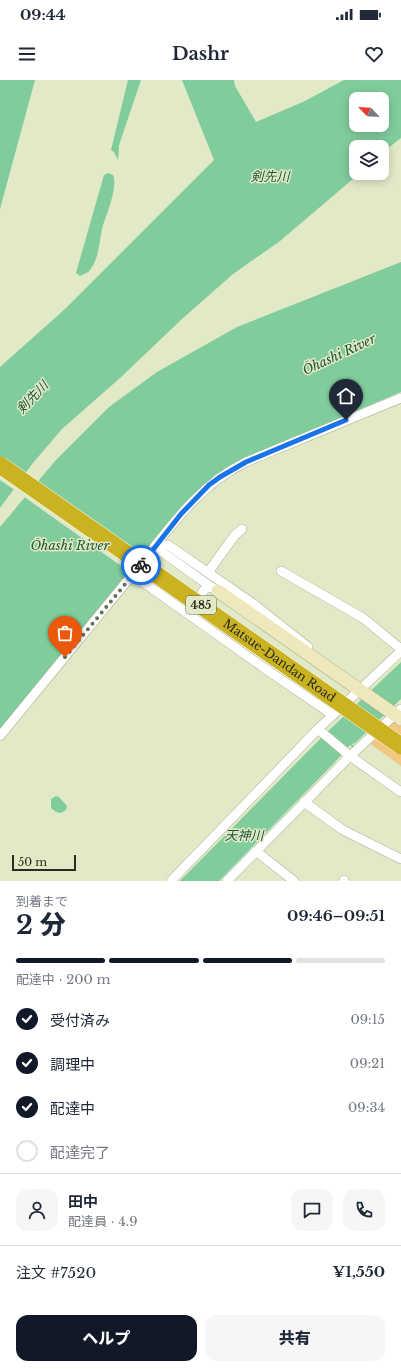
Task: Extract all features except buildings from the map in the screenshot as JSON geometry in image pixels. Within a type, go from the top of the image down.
[{"type":"highway","name":"Matsue-Dandan Road","points":[[0,465],[401,746]]},
{"type":"street","points":[[0,736],[157,548],[181,514],[209,485],[246,462],[401,398]]},
{"type":"street","points":[[211,576],[211,568],[235,535],[242,529]]},
{"type":"street","points":[[157,548],[168,546],[255,605],[313,651],[314,654],[312,658]]},
{"type":"street","points":[[157,548],[312,658],[397,714],[349,755],[227,881]]},
{"type":"street","points":[[171,881],[320,731],[333,715],[361,691],[401,650],[363,618],[281,571]]},
{"type":"street","points":[[133,575],[333,715]]},
{"type":"street","points":[[187,613],[205,588],[216,590]]},
{"type":"street","points":[[320,731],[349,755],[401,792]]},
{"type":"street","points":[[304,802],[343,830],[401,859]]},
{"type":"street","points":[[256,851],[294,881]]},
{"type":"shaded area","points":[[393,720],[401,726],[401,766],[368,742]]},
{"type":"water","points":[[0,80],[35,80],[0,209]]},
{"type":"water","points":[[128,80],[141,80],[119,145],[118,160],[114,152],[111,150]]},
{"type":"water","name":"剣先川","points":[[182,80],[234,80],[235,86],[256,122],[305,101],[344,80],[401,80],[401,138],[389,147],[389,140],[349,140],[349,180],[352,180],[280,241],[233,274],[62,429],[33,463],[0,508],[0,367],[65,309],[214,160]]},
{"type":"water","points":[[108,173],[113,175],[114,186],[103,225],[96,259],[90,270],[80,276],[76,273],[104,175]]},
{"type":"water","name":"Ōhashi River","points":[[401,262],[401,392],[239,461],[215,475],[196,494],[0,732],[0,527],[55,461],[109,407],[157,372],[237,327]]},
{"type":"water","name":"天神川","points":[[401,662],[401,699],[355,743],[352,744],[354,747],[353,748],[350,745],[219,881],[180,881],[323,736]]},
{"type":"water","points":[[56,796],[59,797],[67,806],[66,810],[61,813],[56,812],[51,808],[51,799]]},
{"type":"pier","points":[[0,459],[26,477],[16,491],[0,480]]},
{"type":"pier","points":[[34,483],[143,559],[131,573],[23,496]]},
{"type":"way so far","points":[[65,657],[141,565]]},
{"type":"route","points":[[141,565],[181,514],[209,485],[220,477],[246,462],[346,420]]}]
